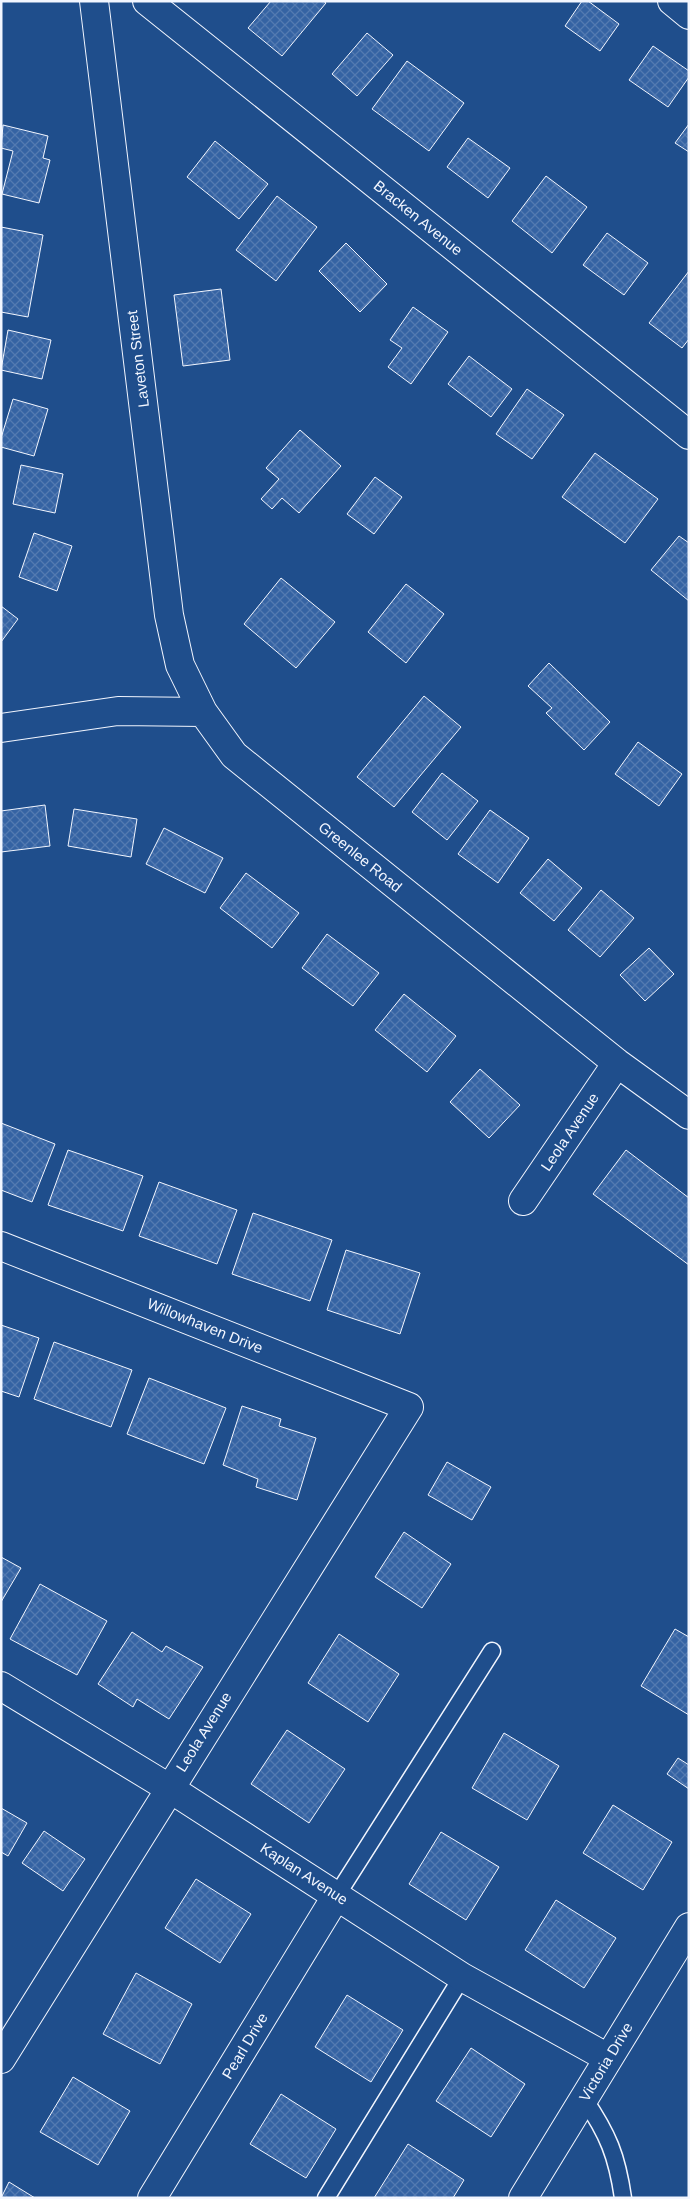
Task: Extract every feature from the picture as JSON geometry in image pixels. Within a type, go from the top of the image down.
[{"type":"street","name":"Laveton Street","points":[[94,1],[169,615],[180,665],[203,712]]},
{"type":"street","name":"Bracken Avenue","points":[[147,1],[689,435]]},
{"type":"street","points":[[672,1],[689,15]]},
{"type":"street","points":[[1,728],[118,711],[203,712]]},
{"type":"street","name":"Greenlee Road","points":[[203,712],[234,755],[616,1063],[689,1115]]},
{"type":"street","name":"Leola Avenue","points":[[523,1201],[616,1063]]},
{"type":"street","name":"Willowhaven Drive","points":[[1,1246],[409,1407]]},
{"type":"street","name":"Leola Avenue","points":[[1,2059],[409,1407]]},
{"type":"street","name":"Kaplan Avenue","points":[[1,1686],[170,1788],[462,1977],[608,2058]]},
{"type":"street","name":"Pearl Drive","points":[[152,2198],[337,1895]]},
{"type":"street","name":"Victoria Drive","points":[[523,2198],[689,1927]]},
{"type":"lane","points":[[337,1895],[492,1651]]},
{"type":"lane","points":[[326,2198],[462,1977]]},
{"type":"lane","points":[[584,2099],[602,2126],[618,2166],[623,2198]]},
{"type":"building","points":[[271,1],[323,1],[326,3],[282,56],[248,28]]},
{"type":"building","points":[[582,1],[588,1],[619,24],[600,51],[565,26]]},
{"type":"building","points":[[367,33],[393,55],[357,96],[332,74]]},
{"type":"building","points":[[653,46],[689,71],[689,77],[668,107],[629,80]]},
{"type":"building","points":[[407,61],[464,103],[429,151],[372,109]]},
{"type":"building","points":[[689,124],[689,152],[675,143]]},
{"type":"building","points":[[3,125],[48,136],[43,158],[50,160],[39,203],[2,194],[13,151],[1,148]]},
{"type":"building","points":[[468,138],[510,168],[488,198],[447,167]]},
{"type":"building","points":[[215,141],[268,184],[239,219],[187,177]]},
{"type":"building","points":[[546,176],[587,207],[552,253],[512,221]]},
{"type":"building","points":[[277,196],[317,227],[276,281],[236,250]]},
{"type":"building","points":[[1,227],[43,235],[28,317],[1,312]]},
{"type":"building","points":[[607,233],[648,263],[624,295],[583,265]]},
{"type":"building","points":[[346,243],[387,284],[360,312],[319,271]]},
{"type":"building","points":[[689,271],[689,339],[682,348],[649,323]]},
{"type":"building","points":[[221,289],[230,360],[183,366],[174,295]]},
{"type":"building","points":[[413,307],[448,332],[411,384],[388,367],[402,348],[390,340]]},
{"type":"building","points":[[8,330],[51,340],[42,379],[1,370]]},
{"type":"building","points":[[469,356],[512,389],[491,417],[448,384]]},
{"type":"building","points":[[527,389],[564,415],[532,459],[496,434]]},
{"type":"building","points":[[13,399],[48,409],[34,456],[1,447],[1,438]]},
{"type":"building","points":[[300,430],[341,466],[299,513],[282,498],[272,509],[261,499],[279,479],[266,468]]},
{"type":"building","points":[[595,453],[658,499],[625,543],[562,497]]},
{"type":"building","points":[[21,465],[63,474],[55,513],[13,504]]},
{"type":"building","points":[[375,477],[402,497],[374,534],[347,514]]},
{"type":"building","points":[[34,533],[72,546],[57,591],[19,577]]},
{"type":"building","points":[[679,536],[689,543],[689,601],[651,570]]},
{"type":"building","points":[[281,578],[335,622],[296,668],[244,624]]},
{"type":"building","points":[[406,584],[444,614],[406,663],[368,632]]},
{"type":"building","points":[[1,606],[18,619],[1,642]]},
{"type":"building","points":[[549,663],[610,722],[584,750],[546,713],[552,708],[528,686]]},
{"type":"building","points":[[424,696],[461,727],[394,807],[357,777]]},
{"type":"building","points":[[638,742],[682,774],[659,806],[615,774]]},
{"type":"building","points":[[442,773],[478,801],[447,840],[412,812]]},
{"type":"building","points":[[45,805],[50,846],[1,852],[1,811]]},
{"type":"building","points":[[74,809],[137,819],[131,857],[68,846]]},
{"type":"building","points":[[490,810],[529,838],[498,883],[458,854]]},
{"type":"building","points":[[164,828],[223,858],[205,893],[146,864]]},
{"type":"building","points":[[548,859],[582,888],[554,921],[520,893]]},
{"type":"building","points":[[246,873],[299,913],[272,948],[220,908]]},
{"type":"building","points":[[601,890],[634,918],[600,957],[568,930]]},
{"type":"building","points":[[327,934],[379,973],[353,1006],[302,968]]},
{"type":"building","points":[[649,948],[674,974],[645,1001],[620,975]]},
{"type":"building","points":[[404,994],[456,1036],[427,1072],[375,1030]]},
{"type":"building","points":[[480,1069],[520,1105],[489,1138],[450,1102]]},
{"type":"building","points":[[1,1123],[55,1144],[32,1202],[1,1190]]},
{"type":"building","points":[[68,1150],[143,1176],[123,1231],[48,1205]]},
{"type":"building","points":[[626,1150],[689,1198],[689,1265],[593,1194]]},
{"type":"building","points":[[159,1182],[237,1210],[217,1264],[139,1236]]},
{"type":"building","points":[[253,1213],[332,1240],[310,1301],[232,1274]]},
{"type":"building","points":[[346,1250],[420,1273],[400,1334],[327,1310]]},
{"type":"building","points":[[1,1325],[39,1338],[19,1397],[1,1391]]},
{"type":"building","points":[[54,1342],[132,1370],[111,1427],[34,1399]]},
{"type":"building","points":[[149,1378],[226,1408],[204,1464],[127,1434]]},
{"type":"building","points":[[242,1406],[281,1419],[279,1426],[316,1438],[297,1500],[256,1487],[258,1479],[223,1465]]},
{"type":"building","points":[[447,1462],[491,1487],[472,1520],[428,1495]]},
{"type":"building","points":[[404,1532],[451,1564],[422,1608],[375,1577]]},
{"type":"building","points":[[1,1557],[21,1568],[1,1602]]},
{"type":"building","points":[[40,1584],[107,1621],[77,1675],[10,1639]]},
{"type":"building","points":[[675,1629],[689,1637],[689,1715],[641,1686]]},
{"type":"building","points":[[132,1632],[162,1652],[166,1646],[203,1667],[169,1719],[137,1699],[133,1707],[98,1684]]},
{"type":"building","points":[[339,1634],[399,1674],[368,1722],[308,1683]]},
{"type":"building","points":[[287,1730],[345,1769],[309,1823],[251,1784]]},
{"type":"building","points":[[504,1733],[559,1766],[527,1820],[472,1788]]},
{"type":"building","points":[[678,1758],[689,1765],[689,1789],[667,1774]]},
{"type":"building","points":[[613,1805],[672,1842],[643,1890],[583,1853]]},
{"type":"building","points":[[1,1808],[27,1823],[8,1856],[1,1852]]},
{"type":"building","points":[[44,1831],[85,1859],[63,1891],[22,1863]]},
{"type":"building","points":[[441,1832],[499,1867],[466,1920],[409,1884]]},
{"type":"building","points":[[196,1879],[251,1914],[220,1963],[165,1928]]},
{"type":"building","points":[[556,1900],[616,1938],[584,1988],[525,1950]]},
{"type":"building","points":[[136,1973],[192,2004],[160,2064],[103,2034]]},
{"type":"building","points":[[347,1995],[403,2030],[371,2082],[315,2047]]},
{"type":"building","points":[[471,2048],[525,2084],[491,2137],[436,2101]]},
{"type":"building","points":[[73,2077],[130,2111],[98,2165],[40,2132]]},
{"type":"building","points":[[281,2094],[336,2129],[306,2178],[250,2144]]},
{"type":"building","points":[[408,2144],[464,2180],[453,2198],[374,2198]]},
{"type":"building","points":[[9,2182],[35,2198],[1,2198]]}]
